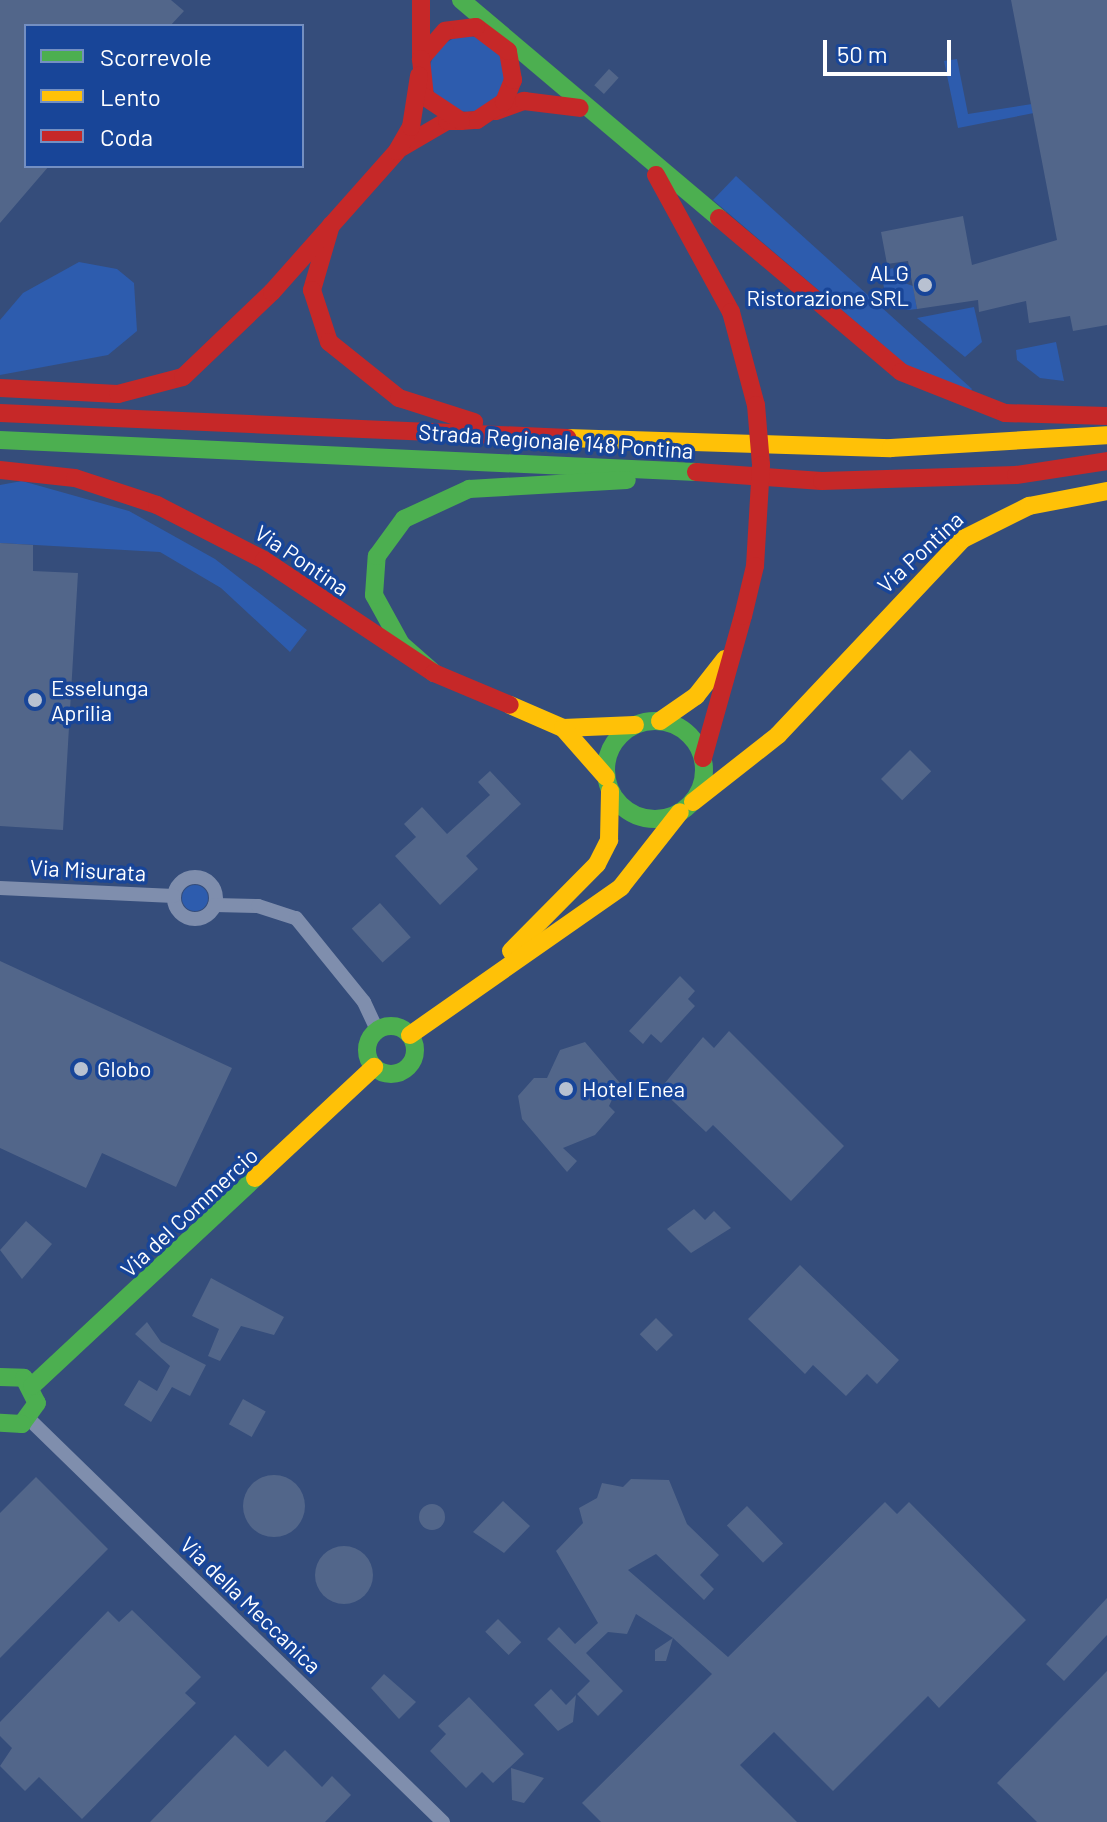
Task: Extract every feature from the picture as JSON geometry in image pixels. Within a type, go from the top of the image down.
[{"type":"main road","points":[[0,388],[118,394],[168,385],[226,339],[397,151],[411,127],[420,68],[421,0]]},
{"type":"main road","points":[[461,0],[508,51],[513,80],[492,113]]},
{"type":"main road","points":[[420,68],[445,31],[476,27],[493,35],[926,387],[1018,415],[1107,416]]},
{"type":"main road","points":[[420,68],[439,113],[461,121]]},
{"type":"main road","points":[[397,151],[461,121],[524,101],[583,109]]},
{"type":"main road","points":[[410,1035],[621,887],[687,807],[743,616],[755,566],[761,465],[756,405],[731,312],[648,164]]},
{"type":"main road","points":[[331,225],[312,290],[329,342],[349,365],[439,413],[568,436]]},
{"type":"main road","name":"Strada Regionale 148 Pontina","points":[[0,413],[891,448],[1107,435]]},
{"type":"main road","name":"Strada Regionale 148 Pontina","points":[[0,440],[520,459],[668,473],[883,480],[1016,475],[1107,461]]},
{"type":"main road","name":"Via Pontina","points":[[0,470],[95,483],[203,526],[434,673],[563,728],[635,725]]},
{"type":"main road","points":[[434,673],[401,644],[374,595],[377,556],[404,519],[469,489],[668,473]]},
{"type":"main road","name":"Via Pontina","points":[[687,807],[778,735],[963,539],[1029,506],[1107,491]]},
{"type":"main road","points":[[463,996],[597,864],[611,827],[608,783],[614,742],[635,725],[660,721],[709,682],[743,616]]},
{"type":"main road","points":[[660,721],[688,733],[703,758]]},
{"type":"main road","name":"Via Pontina","points":[[563,728],[608,783]]},
{"type":"main road","points":[[608,783],[643,818],[687,807]]},
{"type":"main road","points":[[397,1026],[410,1035],[415,1055],[407,1069],[390,1074],[374,1067],[367,1050],[377,1030],[397,1026]]},
{"type":"main road","name":"Via del Commercio","points":[[32,1386],[374,1067]]},
{"type":"main road","points":[[0,1377],[15,1375],[32,1386],[37,1403],[29,1419],[0,1423]]},
{"type":"street","name":"Via Misurata","points":[[174,896],[185,880],[198,877],[214,890],[215,905]]},
{"type":"street","name":"Via Misurata","points":[[0,888],[174,896]]},
{"type":"street","name":"Via Misurata","points":[[174,896],[181,914],[194,919],[215,905],[258,906],[296,918],[364,1002],[377,1030]]},
{"type":"street","name":"Via della Meccanica","points":[[29,1419],[443,1822]]},
{"type":"shaded area","points":[[467,36],[482,39],[494,47],[502,59],[505,74],[502,89],[494,101],[482,109],[467,112],[452,109],[440,101],[432,89],[429,74],[432,59],[440,47],[452,39]]},
{"type":"shaded area","points":[[957,59],[968,114],[1032,104],[1034,113],[958,128],[944,61]]},
{"type":"shaded area","points":[[736,176],[972,389],[970,392],[914,372],[713,200]]},
{"type":"shaded area","points":[[79,262],[117,269],[134,283],[137,331],[108,355],[0,375],[0,320],[23,293]]},
{"type":"shaded area","points":[[893,268],[896,280],[913,286],[917,309],[908,310],[884,288],[881,271]]},
{"type":"shaded area","points":[[974,307],[982,342],[965,357],[917,318]]},
{"type":"shaded area","points":[[1056,342],[1064,381],[1040,378],[1017,360],[1016,350]]},
{"type":"shaded area","points":[[22,481],[129,511],[215,559],[307,630],[290,652],[221,588],[160,552],[0,543],[0,485]]},
{"type":"shaded area","points":[[195,885],[204,889],[208,898],[204,907],[195,911],[186,907],[182,898],[186,889]]},
{"type":"building","points":[[0,0],[171,0],[184,11],[172,24],[24,24],[24,168],[47,168],[0,223]]},
{"type":"building","points":[[1011,0],[1107,0],[1107,325],[1073,331],[1070,316],[1029,323],[1026,301],[979,312],[978,300],[917,309],[908,261],[887,264],[881,232],[963,216],[972,265],[1057,240]]},
{"type":"building","points":[[609,69],[619,78],[604,94],[594,85]]},
{"type":"building","name":"Esselunga Aprilia","points":[[0,543],[33,545],[33,571],[78,573],[63,830],[0,826]]},
{"type":"building","points":[[910,750],[931,771],[902,800],[881,779]]},
{"type":"building","points":[[490,771],[521,804],[466,856],[478,869],[440,905],[395,856],[416,837],[404,824],[422,807],[447,834],[490,795],[478,782]]},
{"type":"building","points":[[380,903],[411,937],[383,963],[352,928]]},
{"type":"building","points":[[0,961],[232,1068],[176,1187],[102,1153],[86,1188],[0,1148]]},
{"type":"building","points":[[680,976],[695,991],[688,999],[695,1006],[661,1043],[651,1034],[643,1044],[629,1031]]},
{"type":"building","points":[[729,1031],[844,1146],[791,1201],[713,1125],[706,1132],[660,1089],[703,1037],[714,1048]]},
{"type":"building","points":[[585,1042],[620,1083],[609,1106],[615,1112],[595,1135],[563,1148],[577,1161],[567,1172],[522,1119],[518,1096],[534,1078],[547,1078],[560,1050]]},
{"type":"building","points":[[694,1209],[705,1220],[714,1211],[731,1228],[691,1253],[667,1229]]},
{"type":"building","points":[[26,1221],[52,1244],[22,1279],[0,1250]]},
{"type":"building","points":[[800,1265],[899,1360],[877,1384],[867,1374],[846,1396],[813,1365],[805,1374],[748,1319]]},
{"type":"building","points":[[211,1278],[284,1317],[274,1335],[241,1326],[220,1361],[208,1356],[219,1329],[192,1316]]},
{"type":"building","points":[[656,1318],[673,1335],[657,1351],[640,1334]]},
{"type":"building","points":[[147,1322],[161,1342],[206,1365],[190,1396],[172,1387],[151,1422],[124,1405],[139,1380],[157,1391],[170,1366],[135,1334]]},
{"type":"building","points":[[243,1399],[266,1412],[252,1437],[229,1424]]},
{"type":"building","points":[[274,1475],[286,1477],[296,1484],[303,1494],[303,1518],[296,1528],[286,1535],[274,1537],[262,1535],[252,1528],[245,1518],[243,1506],[245,1494],[252,1484],[262,1477]]},
{"type":"building","points":[[36,1477],[108,1549],[0,1658],[0,1513]]},
{"type":"building","points":[[631,1479],[669,1480],[687,1524],[719,1555],[700,1575],[714,1589],[704,1600],[656,1554],[628,1570],[728,1657],[885,1502],[897,1514],[909,1502],[1026,1620],[939,1708],[928,1696],[833,1791],[774,1732],[740,1765],[797,1822],[601,1822],[582,1803],[712,1674],[673,1638],[636,1614],[627,1634],[608,1632],[586,1653],[623,1691],[598,1716],[577,1694],[590,1681],[547,1639],[559,1627],[575,1644],[598,1623],[556,1551],[583,1523],[579,1508],[597,1498],[602,1483],[623,1487]]},
{"type":"building","points":[[503,1501],[530,1526],[504,1553],[473,1532]]},
{"type":"building","points":[[432,1504],[441,1508],[445,1517],[441,1526],[432,1530],[423,1526],[419,1517],[423,1508]]},
{"type":"building","points":[[747,1506],[783,1543],[763,1563],[727,1525]]},
{"type":"building","points":[[344,1546],[365,1554],[373,1575],[365,1596],[344,1604],[323,1596],[315,1575],[323,1554]]},
{"type":"building","points":[[1107,1598],[1107,1635],[1064,1681],[1046,1664]]},
{"type":"building","points":[[132,1610],[201,1677],[185,1693],[196,1703],[82,1819],[39,1777],[25,1791],[0,1766],[12,1748],[0,1736],[0,1722],[108,1611],[119,1622]]},
{"type":"building","points":[[498,1619],[521,1642],[509,1655],[485,1632]]},
{"type":"building","points":[[673,1638],[666,1661],[655,1661],[655,1650]]},
{"type":"building","points":[[1107,1671],[1107,1822],[1037,1822],[997,1783]]},
{"type":"building","points":[[384,1674],[416,1702],[399,1719],[371,1688]]},
{"type":"building","points":[[551,1689],[566,1705],[576,1695],[573,1722],[558,1731],[534,1705]]},
{"type":"building","points":[[469,1697],[524,1754],[493,1783],[482,1772],[466,1788],[430,1751],[446,1734],[438,1726]]},
{"type":"building","points":[[235,1735],[268,1767],[285,1750],[322,1787],[332,1776],[351,1795],[325,1822],[150,1822]]},
{"type":"building","points":[[511,1768],[544,1778],[524,1803],[512,1800]]},
{"type":"traffic: fast","points":[[461,0],[719,218]]},
{"type":"traffic: fast","points":[[0,440],[696,472]]},
{"type":"traffic: fast","points":[[434,673],[401,644],[374,595],[377,556],[404,519],[469,489],[627,480]]},
{"type":"traffic: fast","points":[[655,721],[674,725],[690,735],[700,751],[704,770],[700,789],[690,805],[674,815],[655,819],[636,815],[620,805],[610,789],[606,770],[610,751],[620,735],[636,725],[655,721]]},
{"type":"traffic: fast","points":[[391,1026],[408,1033],[415,1050],[408,1067],[391,1074],[374,1067],[367,1050],[374,1033],[391,1026]]},
{"type":"traffic: fast","points":[[32,1386],[255,1178]]},
{"type":"traffic: fast","points":[[0,1377],[24,1378],[37,1403],[22,1424],[0,1423]]},
{"type":"traffic: slow","points":[[567,438],[891,448],[1107,435]]},
{"type":"traffic: slow","points":[[693,802],[778,735],[963,539],[1029,506],[1107,491]]},
{"type":"traffic: slow","points":[[660,721],[696,696],[725,659]]},
{"type":"traffic: slow","points":[[510,705],[563,728],[635,725]]},
{"type":"traffic: slow","points":[[563,728],[606,777]]},
{"type":"traffic: slow","points":[[511,951],[597,864],[609,840],[610,791]]},
{"type":"traffic: slow","points":[[410,1035],[621,887],[680,812]]},
{"type":"traffic: slow","points":[[255,1178],[374,1067]]},
{"type":"traffic: jam","points":[[421,0],[421,57]]},
{"type":"traffic: jam","points":[[399,149],[447,121],[461,121],[477,120],[504,102],[513,80],[508,51],[476,27],[445,31],[421,59],[425,97],[461,121]]},
{"type":"traffic: jam","points":[[0,388],[118,394],[183,377],[272,292],[397,151],[411,127],[419,76]]},
{"type":"traffic: jam","points":[[496,111],[524,101],[580,108]]},
{"type":"traffic: jam","points":[[656,175],[731,312]]},
{"type":"traffic: jam","points":[[719,218],[901,372],[1005,413],[1107,416]]},
{"type":"traffic: jam","points":[[331,225],[312,290],[329,342],[399,398],[474,422]]},
{"type":"traffic: jam","points":[[731,312],[756,405],[761,465],[755,566],[743,616]]},
{"type":"traffic: jam","points":[[0,413],[567,438]]},
{"type":"traffic: jam","points":[[696,472],[822,481],[1016,475],[1107,461]]},
{"type":"traffic: jam","points":[[0,470],[75,478],[157,505],[264,560],[434,673],[510,705]]},
{"type":"traffic: jam","points":[[703,758],[743,616]]},
{"type":"place","name":"ALG Ristorazione SRL","points":[[925,285]]},
{"type":"place","name":"Esselunga Aprilia","points":[[35,700]]},
{"type":"place","name":"Globo","points":[[81,1069]]},
{"type":"place","name":"Hotel Enea","points":[[566,1089]]}]
